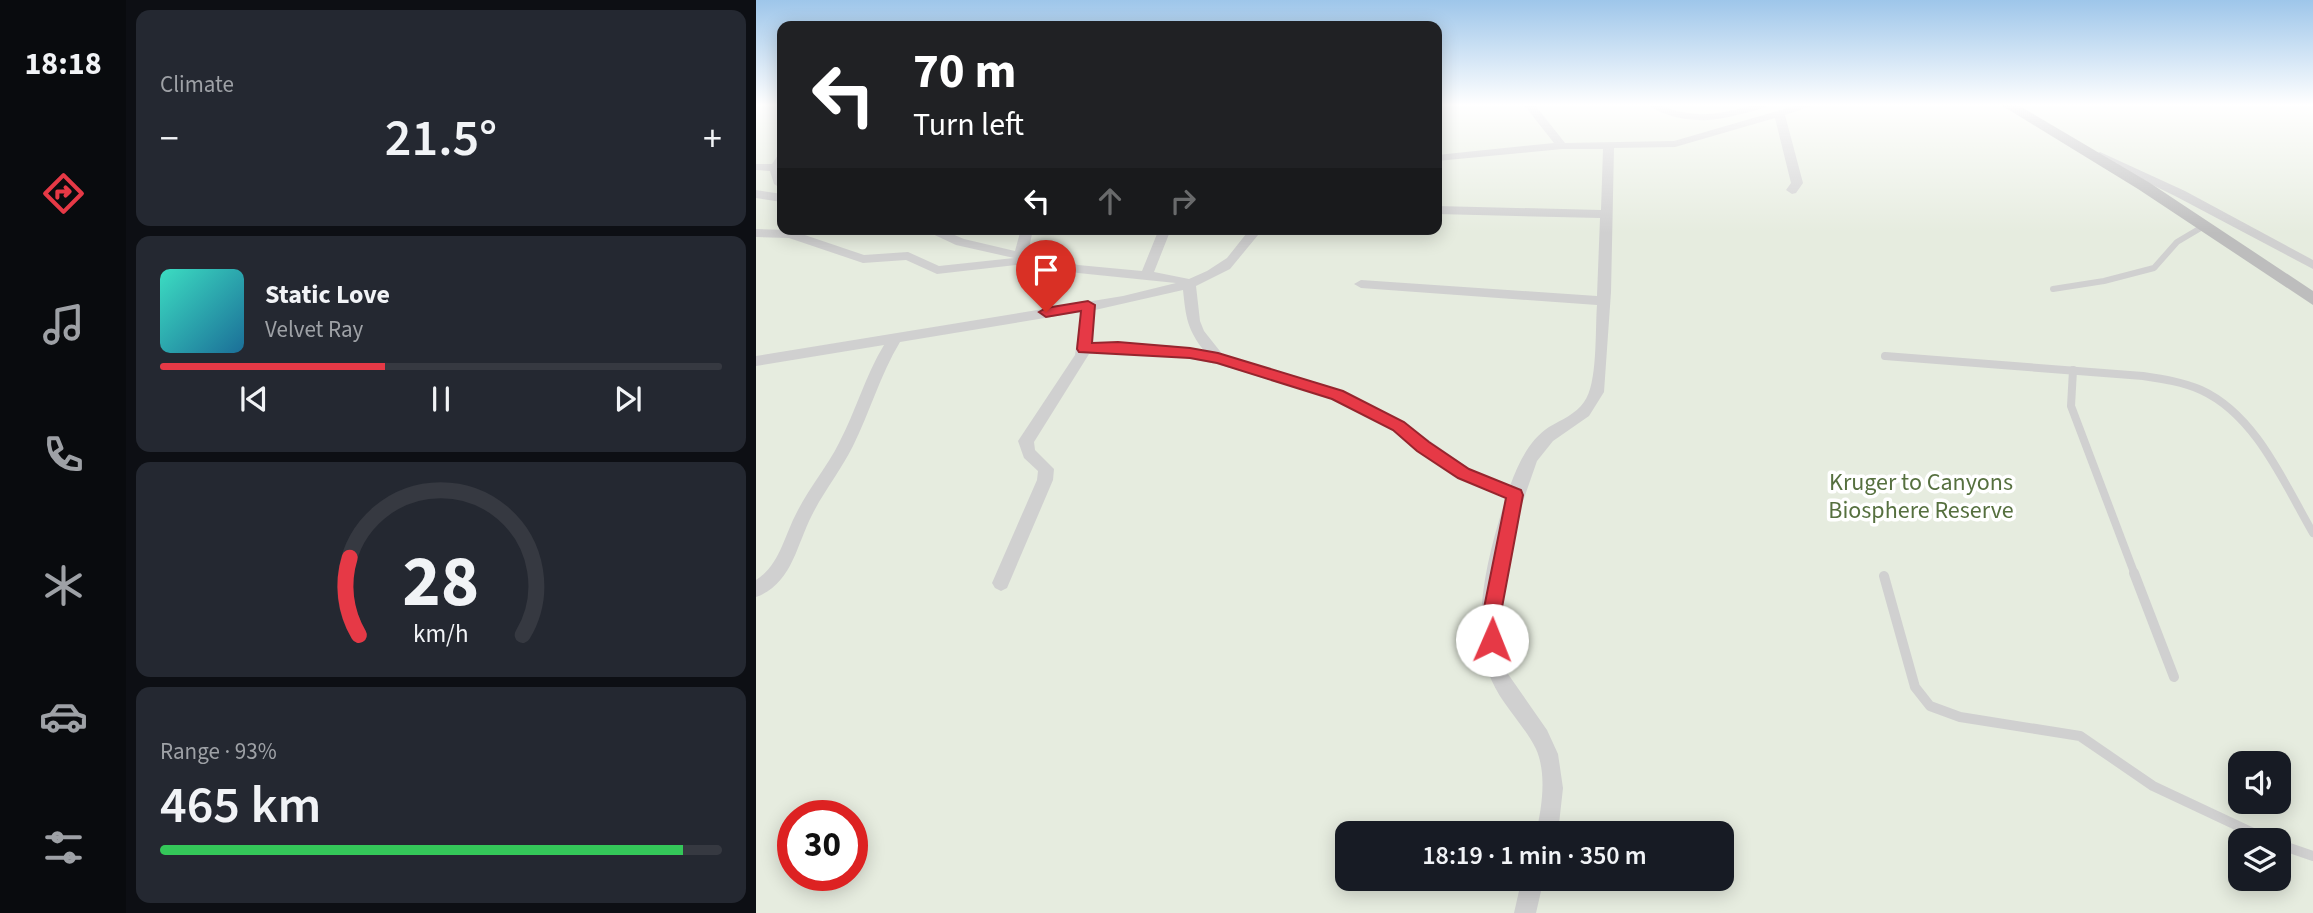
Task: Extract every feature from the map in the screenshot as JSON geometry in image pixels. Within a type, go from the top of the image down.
[{"type":"street","points":[[1442,158],[1545,148]]},
{"type":"street","points":[[1550,821],[1550,765],[1544,744],[1506,690],[1496,667],[1492,640],[1493,605],[1515,495],[1539,444],[1552,432],[1586,411],[1594,400],[1598,384],[1604,301],[1609,148]]},
{"type":"street","points":[[1788,148],[1797,183],[1792,190]]},
{"type":"street","points":[[2083,148],[2313,299]]},
{"type":"street","points":[[2084,148],[2181,194],[2313,265]]},
{"type":"street","points":[[777,165],[777,179]]},
{"type":"street","points":[[756,167],[775,168]]},
{"type":"street","points":[[756,194],[777,197]]},
{"type":"street","points":[[1442,210],[1605,214]]},
{"type":"street","points":[[756,233],[777,234]]},
{"type":"street","points":[[793,235],[863,260],[908,256],[937,270],[1039,261]]},
{"type":"street","points":[[943,235],[960,242],[1078,269],[1173,278],[1189,283]]},
{"type":"street","points":[[1021,254],[1026,235]]},
{"type":"street","points":[[1146,277],[1162,235]]},
{"type":"street","points":[[756,361],[1129,299],[1215,273],[1228,264],[1252,235]]},
{"type":"street","points":[[1189,283],[1193,321],[1198,333],[1218,359]]},
{"type":"street","points":[[1361,284],[1604,301]]},
{"type":"street","points":[[1001,583],[1045,480],[1046,469],[1030,456],[1025,448],[1026,441],[1074,369],[1084,349],[1088,305]]},
{"type":"street","points":[[756,589],[773,579],[780,570],[803,517],[851,433],[875,370],[894,340]]},
{"type":"street","points":[[1084,349],[1169,350],[1218,359],[1338,395],[1398,426],[1464,473],[1515,495]]},
{"type":"street","points":[[1525,913],[1530,891]]},
{"type":"lane","points":[[2053,289],[2104,281],[2154,268],[2177,242],[2204,226]]},
{"type":"lane","points":[[1885,356],[2073,370],[2172,381],[2203,391],[2220,400],[2238,417],[2270,459],[2313,533]]},
{"type":"lane","points":[[2073,370],[2071,406],[2174,677]]},
{"type":"lane","points":[[1884,576],[1915,687],[1930,706],[1960,716],[2080,736],[2153,786],[2242,828]]},
{"type":"lane","points":[[2291,848],[2313,856]]},
{"type":"green space","name":"Kruger to Canyons Biosphere Reserve","points":[[756,148],[777,148],[777,235],[1442,235],[1442,148],[2313,148],[2313,913],[756,913]]},
{"type":"route","points":[[1046,312],[1088,305],[1084,349],[1118,347],[1190,353],[1338,395],[1398,426],[1442,460],[1464,473],[1515,495],[1509,514],[1491,618],[1492,640]]}]
